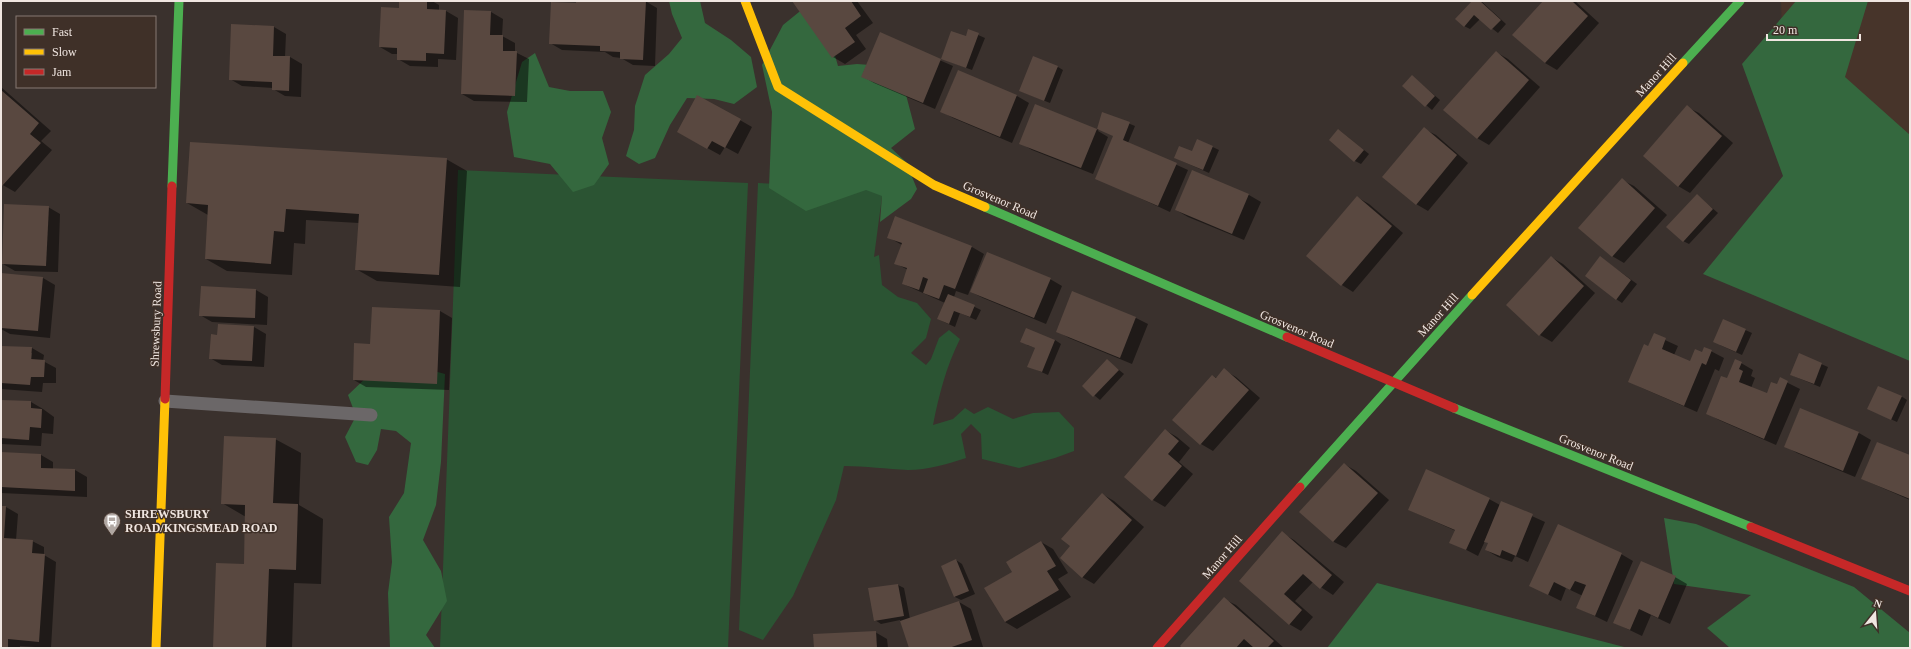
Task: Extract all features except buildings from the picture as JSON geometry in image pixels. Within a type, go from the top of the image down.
[{"type":"street","name":"Shrewsbury Road","points":[[156,648],[180,1]]},
{"type":"street","name":"Grosvenor Road","points":[[745,1],[778,87],[934,185],[1392,383],[1910,591]]},
{"type":"street","name":"Manor Hill","points":[[1157,648],[1392,383],[1740,1]]},
{"type":"lane","points":[[165,402],[371,415]]},
{"type":"shaded area","points":[[1781,1],[1910,1],[1910,182],[1785,133]]},
{"type":"green space","points":[[669,1],[700,1],[705,23],[731,40],[751,57],[757,87],[734,104],[714,99],[687,98],[670,125],[655,158],[639,164],[626,156],[634,130],[635,106],[645,75],[669,54],[682,38],[672,14]]},
{"type":"green space","points":[[1796,1],[1868,1],[1845,77],[1910,135],[1910,361],[1703,274],[1783,176],[1742,64]]},
{"type":"green space","points":[[804,8],[826,24],[838,66],[857,64],[883,66],[905,91],[915,129],[891,148],[906,162],[917,189],[911,199],[880,222],[882,196],[866,190],[806,211],[769,188],[772,112],[762,65],[783,25]]},
{"type":"green space","points":[[535,53],[549,87],[570,91],[603,91],[611,112],[602,138],[609,164],[594,185],[573,192],[550,164],[514,157],[507,112],[522,62]]},
{"type":"green space","points":[[458,170],[748,183],[728,648],[440,648]]},
{"type":"green space","points":[[758,183],[883,189],[874,257],[879,255],[882,285],[898,297],[917,303],[931,319],[926,338],[911,353],[926,365],[931,359],[939,338],[949,330],[960,339],[944,381],[933,425],[953,419],[965,408],[974,414],[988,407],[1013,419],[1033,413],[1059,412],[1074,428],[1074,451],[1019,468],[982,459],[981,434],[971,424],[961,434],[966,458],[915,470],[844,466],[836,500],[793,596],[763,640],[739,630]]},
{"type":"green space","points":[[423,368],[445,374],[441,462],[436,505],[423,540],[441,571],[447,601],[426,635],[435,648],[390,648],[388,593],[392,562],[389,517],[404,493],[411,443],[396,431],[381,429],[377,450],[368,465],[356,462],[345,437],[356,416],[348,395],[369,375]]},
{"type":"green space","points":[[1664,518],[1696,524],[1854,587],[1910,633],[1910,648],[1730,648],[1707,628],[1751,595],[1674,584]]},
{"type":"green space","points":[[1377,583],[1628,648],[1327,648]]},
{"type":"traffic: fast","points":[[172,186],[179,1]]},
{"type":"traffic: fast","points":[[1683,63],[1740,1]]},
{"type":"traffic: fast","points":[[985,207],[1287,337]]},
{"type":"traffic: fast","points":[[1300,487],[1472,295]]},
{"type":"traffic: fast","points":[[1454,408],[1751,527]]},
{"type":"traffic: slow","points":[[745,1],[778,87],[934,185],[985,207]]},
{"type":"traffic: slow","points":[[1472,295],[1683,63]]},
{"type":"traffic: slow","points":[[156,648],[165,399]]},
{"type":"traffic: jam","points":[[165,399],[172,186]]},
{"type":"traffic: jam","points":[[1287,337],[1454,408]]},
{"type":"traffic: jam","points":[[1157,648],[1300,487]]},
{"type":"traffic: jam","points":[[1751,527],[1910,591]]},
{"type":"place","name":"SHREWSBURY ROAD/KINGSMEAD ROAD","points":[[112,536]]}]
